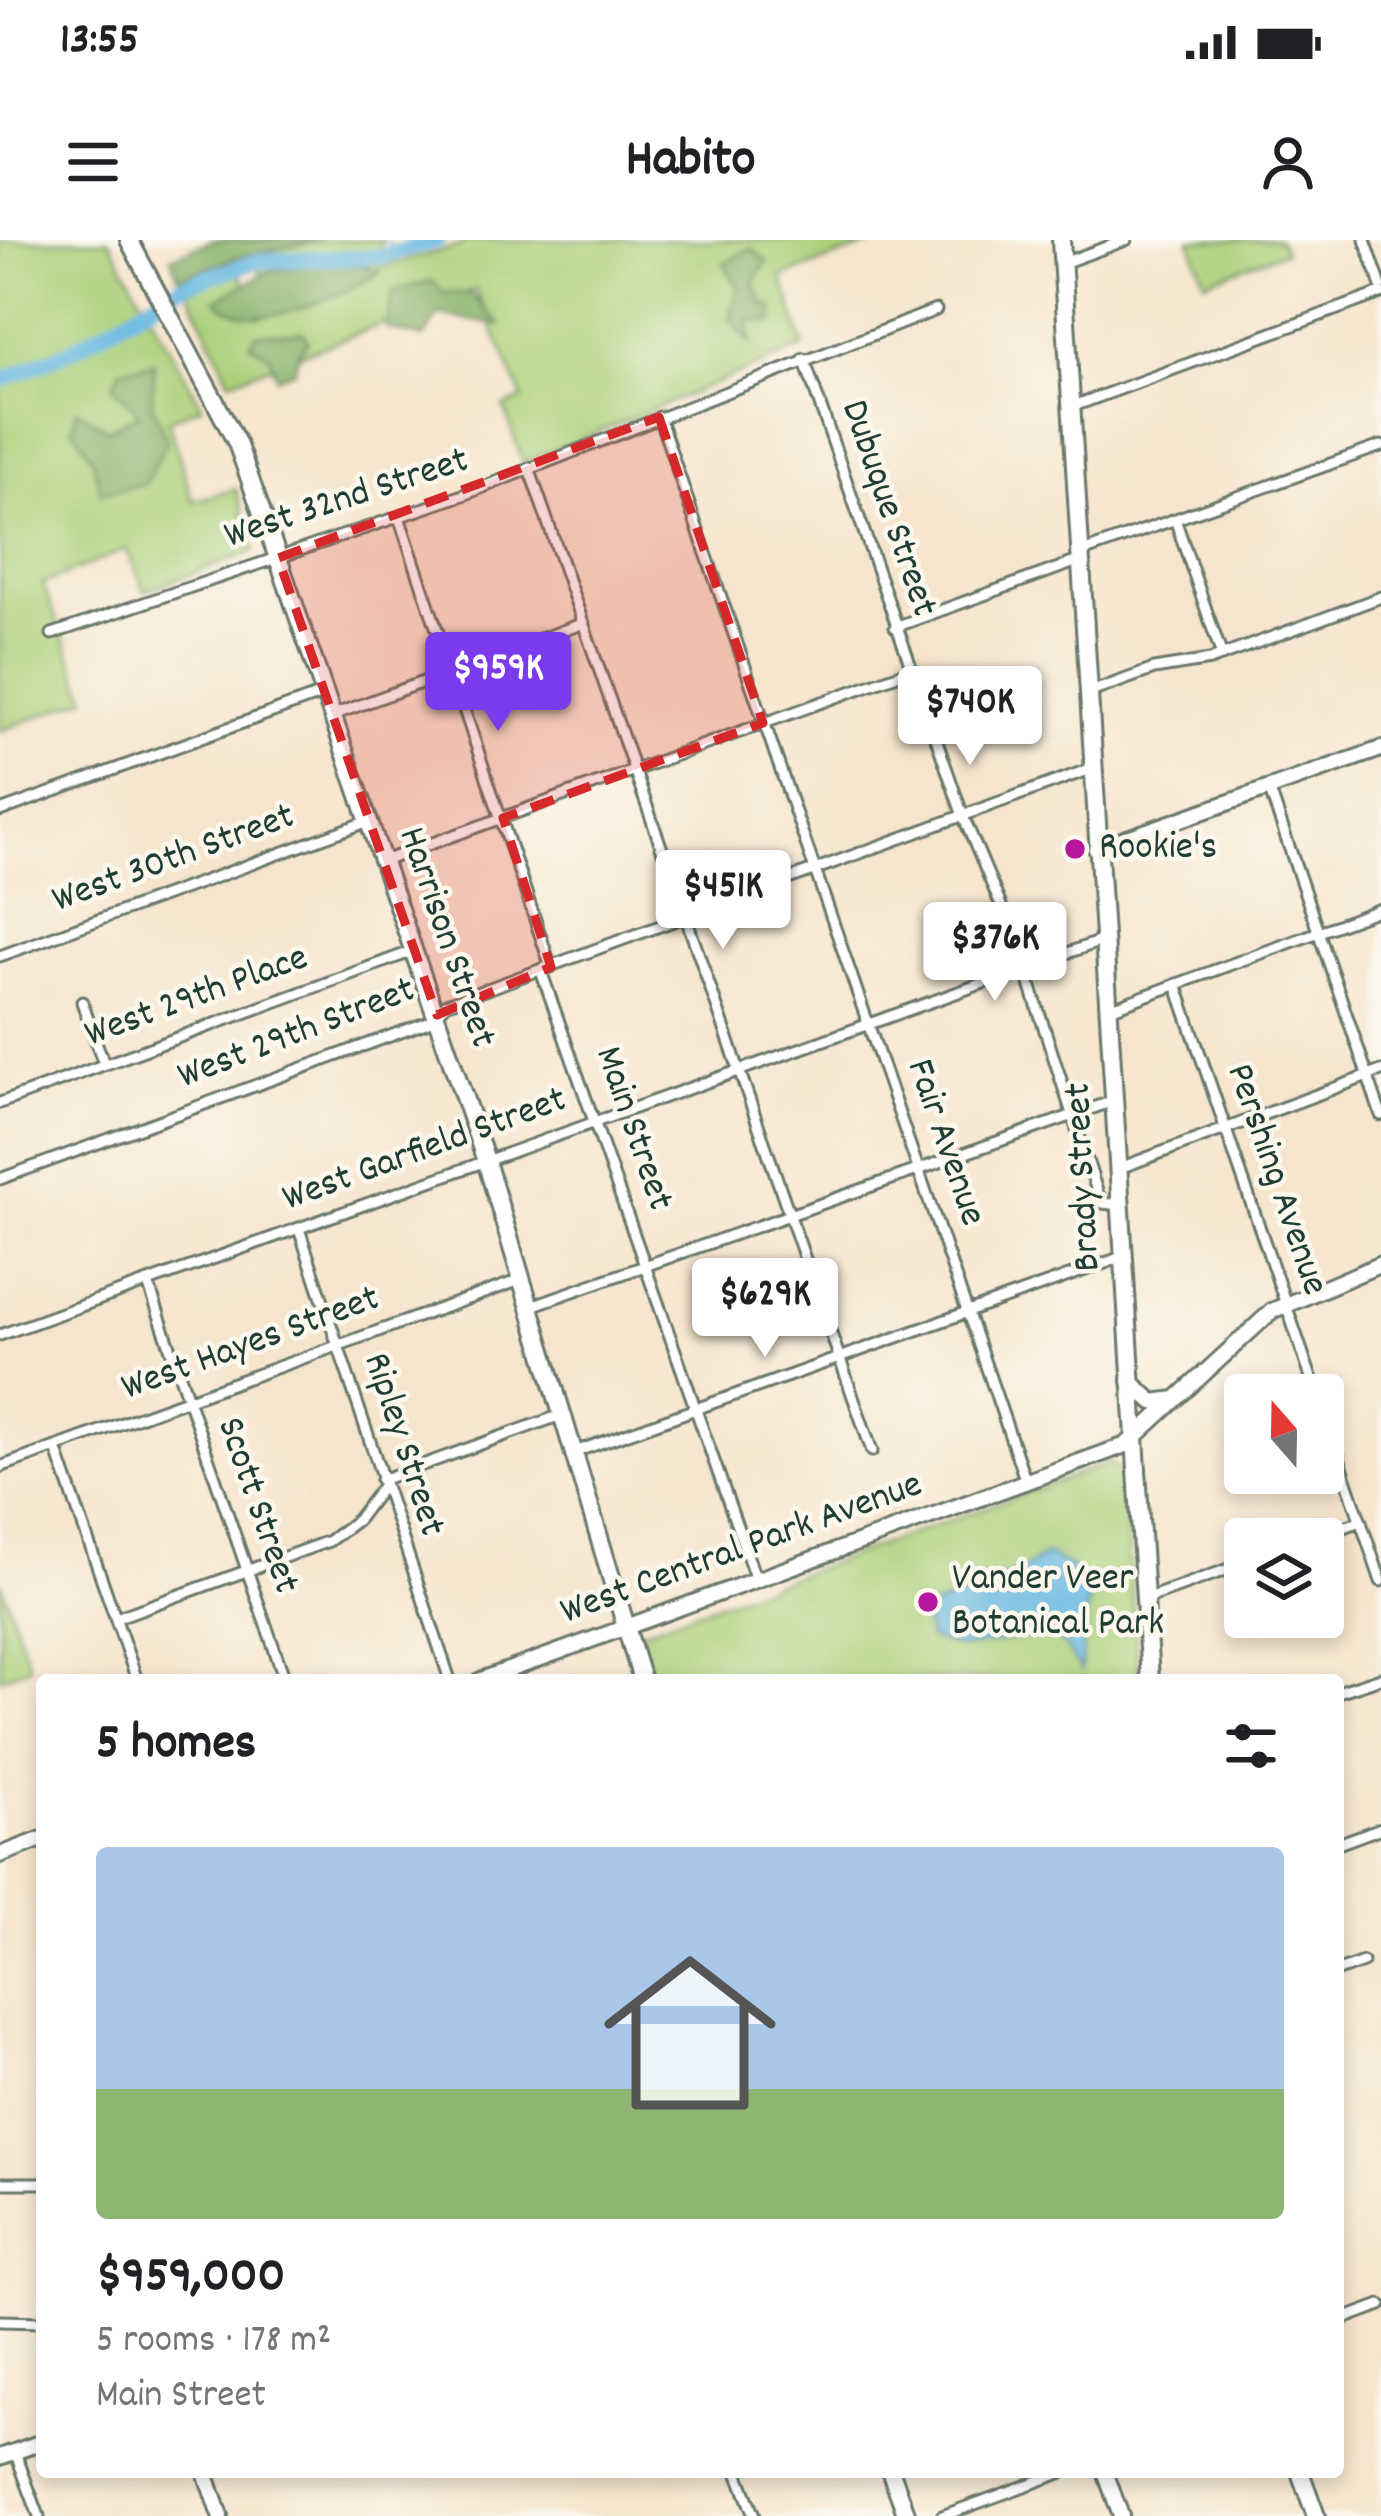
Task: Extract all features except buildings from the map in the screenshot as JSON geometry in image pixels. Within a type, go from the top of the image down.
[{"type":"highway","name":"Harrison Street","points":[[129,240],[237,443],[278,558],[486,1161],[640,1674]]},
{"type":"highway","name":"Brady Street","points":[[1061,240],[1149,1674]]},
{"type":"highway","points":[[893,2478],[907,2516]]},
{"type":"highway","points":[[1302,2478],[1316,2516]]},
{"type":"street","points":[[1063,262],[1126,240]]},
{"type":"street","points":[[1072,407],[1381,290],[1365,240]]},
{"type":"street","name":"West 32nd Street","points":[[52,634],[400,517],[936,310]]},
{"type":"street","name":"Dubuque Street","points":[[804,359],[910,670],[1025,969],[1100,1199],[1119,1204]]},
{"type":"street","name":"Fair Avenue","points":[[659,417],[1026,1482]]},
{"type":"street","points":[[895,627],[1381,446]]},
{"type":"street","points":[[529,468],[872,1451]]},
{"type":"street","name":"Main Street","points":[[400,517],[502,818],[595,1122],[756,1580]]},
{"type":"street","points":[[1175,519],[1222,656]]},
{"type":"street","points":[[1088,694],[1154,669],[1222,656],[1381,597]]},
{"type":"street","points":[[333,716],[584,623]]},
{"type":"street","points":[[383,861],[910,670]]},
{"type":"street","points":[[0,811],[325,693]]},
{"type":"street","points":[[1096,849],[1379,756]]},
{"type":"street","name":"West 29th Street","points":[[0,1179],[437,1015],[446,1004],[1093,768]]},
{"type":"street","points":[[1270,790],[1381,1115]]},
{"type":"street","name":"West 30th Street","points":[[0,956],[369,821]]},
{"type":"street","points":[[1107,1010],[1381,910]]},
{"type":"street","name":"West Garfield Street","points":[[0,1335],[1101,941]]},
{"type":"street","name":"West 29th Place","points":[[1,1099],[416,950]]},
{"type":"street","name":"Pershing Avenue","points":[[1176,984],[1310,1374]]},
{"type":"street","points":[[82,1002],[104,1064]]},
{"type":"street","points":[[1117,1169],[1381,1071]]},
{"type":"street","points":[[531,1306],[1115,1100]]},
{"type":"street","name":"Ripley Street","points":[[299,1229],[448,1674]]},
{"type":"street","points":[[575,1452],[1122,1257]]},
{"type":"street","points":[[1133,1441],[1238,1337],[1286,1303],[1381,1264]]},
{"type":"street","name":"West Hayes Street","points":[[0,1467],[523,1279]]},
{"type":"street","name":"Scott Street","points":[[148,1283],[283,1674]]},
{"type":"street","points":[[1130,1381],[1153,1402],[1180,1396]]},
{"type":"street","points":[[116,1618],[329,1541],[357,1520],[382,1483],[564,1414]]},
{"type":"street","name":"West Central Park Avenue","points":[[497,1674],[1133,1441]]},
{"type":"street","points":[[56,1448],[135,1674]]},
{"type":"street","points":[[1344,1472],[1378,1560],[1381,1581]]},
{"type":"street","points":[[1344,1527],[1361,1521]]},
{"type":"street","points":[[1143,1600],[1224,1571]]},
{"type":"street","points":[[1344,1690],[1381,1678]]},
{"type":"street","points":[[1344,1842],[1381,1828]]},
{"type":"street","points":[[0,1855],[36,1841]]},
{"type":"street","points":[[1344,1969],[1363,1962]]},
{"type":"street","points":[[0,2183],[36,2183]]},
{"type":"street","points":[[1344,2319],[1381,2305]]},
{"type":"street","points":[[0,2321],[36,2321]]},
{"type":"street","points":[[8,2454],[39,2516]]},
{"type":"street","points":[[207,2478],[220,2516]]},
{"type":"street","points":[[739,2478],[754,2516]]},
{"type":"street","points":[[942,2516],[1046,2478]]},
{"type":"street","points":[[1107,2478],[1121,2516]]},
{"type":"highlighted area","points":[[659,417],[763,723],[503,818],[551,967],[437,1015],[278,558]]},
{"type":"green space","points":[[0,240],[109,240],[202,406],[168,420],[193,501],[236,489],[255,551],[145,591],[126,549],[43,584],[87,698],[0,731]]},
{"type":"green space","points":[[213,240],[323,240],[239,257],[179,278],[171,257]]},
{"type":"green space","points":[[227,240],[258,317],[275,312],[248,240],[381,240],[379,268],[462,245],[463,240],[884,240],[782,277],[804,347],[523,463],[504,407],[523,399],[476,289],[230,381],[174,260]]},
{"type":"green space","points":[[1190,240],[1279,240],[1284,252],[1205,281]]},
{"type":"green space","points":[[751,248],[767,262],[754,282],[763,304],[773,307],[773,322],[750,320],[750,343],[730,319],[738,287],[724,263]]},
{"type":"green space","points":[[307,265],[364,265],[380,273],[321,301],[275,314],[232,311],[216,300],[270,271]]},
{"type":"green space","points":[[432,281],[443,292],[472,294],[500,325],[438,315],[424,338],[386,328],[393,291]]},
{"type":"green space","points":[[303,332],[308,341],[298,353],[295,370],[277,378],[270,356],[250,344],[256,334]]},
{"type":"green space","points":[[154,363],[152,404],[167,441],[145,484],[101,493],[92,457],[72,428],[77,410],[107,429],[139,414],[113,386],[121,369]]},
{"type":"green space","name":"Vander Veer Botanical Park","points":[[1109,1463],[1123,1472],[1139,1674],[648,1674],[636,1633]]},
{"type":"green space","points":[[0,1580],[30,1667],[0,1678]]},
{"type":"water","points":[[1047,1554],[1073,1568],[1089,1591],[1081,1670],[1062,1643],[1047,1634],[962,1648],[929,1639],[924,1618],[928,1609],[1019,1572]]},
{"type":"waterway","points":[[384,240],[398,249]]},
{"type":"waterway","points":[[0,381],[72,350],[182,286],[258,261],[384,256],[438,240]]},
{"type":"place","name":"Rookie's","points":[[1075,849]]},
{"type":"place","name":"Vander Veer Botanical Park","points":[[928,1602]]}]
